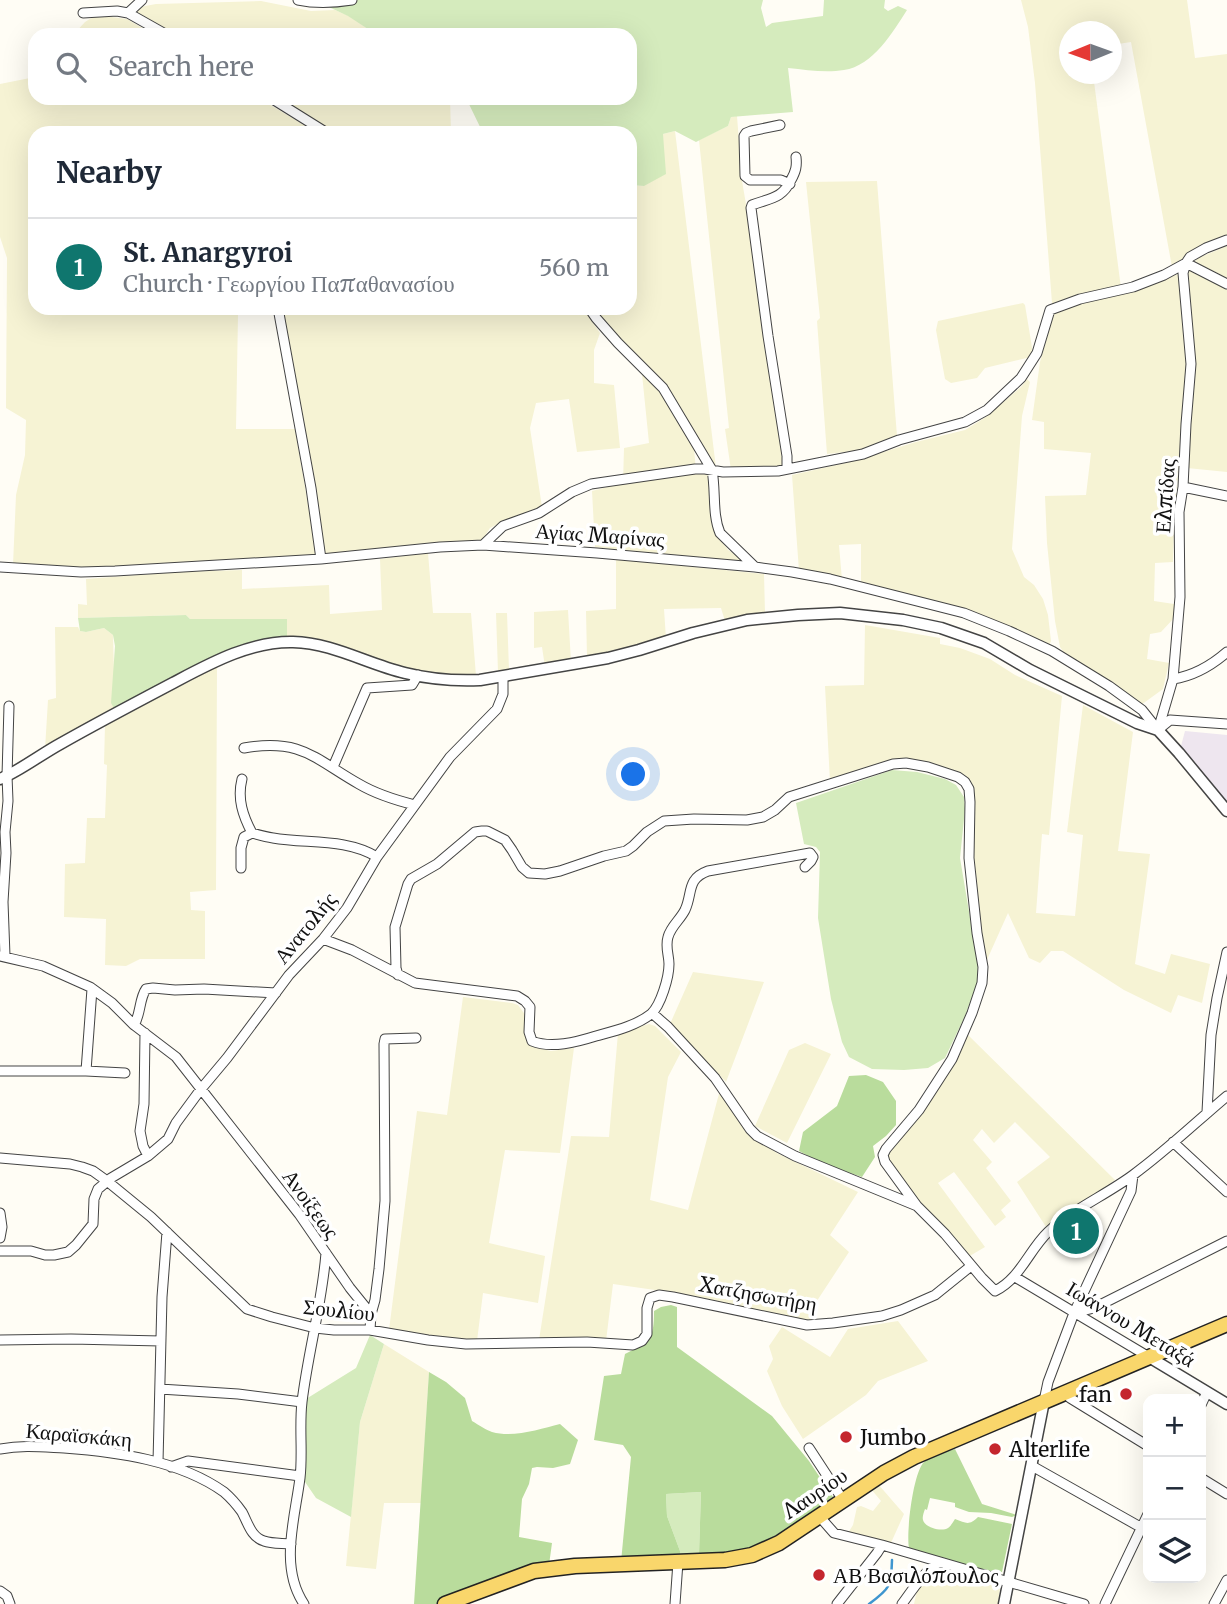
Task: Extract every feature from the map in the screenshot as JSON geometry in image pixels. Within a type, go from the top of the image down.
[{"type":"main road","name":"Λαυρίου","points":[[453,1602],[534,1571],[575,1566],[736,1559],[757,1554],[779,1543],[892,1468],[914,1457],[1227,1324]]},
{"type":"street","points":[[96,11],[97,0]]},
{"type":"street","points":[[128,13],[142,0]]},
{"type":"street","points":[[298,0],[330,3],[352,0]]},
{"type":"street","points":[[82,13],[128,13],[155,28]]},
{"type":"street","points":[[282,105],[316,126]]},
{"type":"street","points":[[780,125],[746,133],[745,176],[750,180],[781,180],[790,184]]},
{"type":"street","points":[[787,468],[751,208],[785,191],[797,168],[796,157]]},
{"type":"street","points":[[483,545],[503,526],[539,513],[572,492],[591,484],[682,470],[766,472],[863,454],[900,440],[965,422],[987,410],[1021,378],[1037,353],[1051,310],[1080,299],[1133,287],[1164,275],[1206,248],[1227,240]]},
{"type":"street","points":[[1186,262],[1227,284]]},
{"type":"street","name":"Ελπίδας","points":[[1158,730],[1173,679],[1180,597],[1179,512],[1191,364],[1183,273],[1186,262]]},
{"type":"street","points":[[279,315],[311,488],[321,559]]},
{"type":"street","points":[[594,315],[663,388],[712,470],[720,533],[755,566]]},
{"type":"street","points":[[1183,487],[1227,496]]},
{"type":"street","name":"Αγίας Μαρίνας","points":[[0,567],[81,572],[115,571],[321,559],[483,545],[755,566],[792,572],[964,613],[1052,651],[1110,686],[1142,710],[1227,811]]},
{"type":"street","points":[[3,778],[45,752],[218,660],[261,646],[290,642],[310,643],[331,647],[406,673],[464,681],[503,677],[608,658],[747,620],[798,615],[858,614],[925,624],[972,639],[1137,723],[1158,730],[1170,720],[1227,724]]},
{"type":"street","points":[[1173,679],[1196,672],[1227,652]]},
{"type":"street","points":[[333,767],[367,688],[412,685],[418,675]]},
{"type":"street","name":"Ανατολής","points":[[107,1181],[148,1156],[168,1139],[201,1088],[289,975],[323,939],[347,908],[377,857],[450,757],[497,709],[503,694],[503,677]]},
{"type":"street","points":[[3,956],[8,801],[3,778],[9,706]]},
{"type":"street","points":[[244,748],[291,747],[313,755],[371,790],[415,805]]},
{"type":"street","points":[[398,975],[395,927],[408,884],[411,879],[437,864],[475,832],[487,831],[505,840],[528,873],[545,874],[626,851],[664,821],[747,820],[763,817],[789,796],[893,764],[906,763],[958,777],[969,789],[969,858],[983,967],[982,983],[959,1042],[942,1075],[919,1110],[883,1155],[885,1162],[917,1206],[971,1266],[995,1290],[1014,1277],[1048,1233],[1133,1175],[1227,1096]]},
{"type":"street","points":[[242,779],[241,809],[252,833]]},
{"type":"street","points":[[241,868],[244,837],[252,833],[275,839],[326,842],[366,850],[377,857]]},
{"type":"street","points":[[323,939],[352,950],[408,981],[522,998],[530,1007],[531,1038],[541,1044],[568,1043],[628,1025],[652,1013],[668,975],[668,937],[685,909],[690,888],[697,877],[706,872],[810,853],[813,857],[805,867]]},
{"type":"street","points":[[1208,1112],[1211,1035],[1227,953]]},
{"type":"street","name":"Ανοίξεως","points":[[3,956],[43,966],[92,989],[176,1057],[299,1214],[326,1253],[323,1287],[302,1402],[300,1476],[291,1544],[296,1587],[304,1604]]},
{"type":"street","points":[[86,1071],[92,989]]},
{"type":"street","points":[[134,1025],[146,989],[276,993]]},
{"type":"street","points":[[652,1013],[715,1078],[757,1136],[795,1156],[917,1206]]},
{"type":"street","points":[[145,1033],[144,1104],[140,1131],[148,1156]]},
{"type":"street","points":[[370,1330],[385,1201],[384,1044],[386,1039],[391,1038],[416,1038]]},
{"type":"street","points":[[0,1071],[125,1073]]},
{"type":"street","points":[[1173,1142],[1227,1192]]},
{"type":"street","name":"Σουλίου","points":[[0,1158],[77,1166],[93,1171],[167,1232],[247,1308],[315,1328],[370,1330],[466,1344],[587,1342],[633,1345],[642,1341],[647,1334],[647,1308],[650,1298]]},
{"type":"street","points":[[1004,1604],[1048,1382],[1074,1313],[1131,1191],[1133,1175]]},
{"type":"street","points":[[0,1251],[31,1251],[50,1255],[71,1250],[93,1224],[95,1195],[107,1181]]},
{"type":"street","points":[[0,1213],[0,1238]]},
{"type":"street","points":[[158,1462],[167,1232]]},
{"type":"street","points":[[1074,1313],[1094,1308],[1227,1241]]},
{"type":"street","points":[[326,1253],[371,1314]]},
{"type":"street","name":"Χατζησωτήρη","points":[[650,1298],[659,1295],[673,1297],[807,1325],[833,1323],[882,1316],[901,1310],[935,1295],[971,1266]]},
{"type":"street","name":"Ιωάννου Μεταξά","points":[[1014,1277],[1227,1404]]},
{"type":"street","points":[[0,1340],[161,1341]]},
{"type":"street","points":[[160,1389],[238,1394],[302,1402]]},
{"type":"street","points":[[1068,1392],[1070,1398],[1143,1443]]},
{"type":"street","name":"Καραϊσκάκη","points":[[0,1449],[31,1446],[87,1450],[158,1462],[201,1479],[225,1493],[235,1503],[251,1531],[260,1539],[291,1544]]},
{"type":"street","points":[[808,1448],[843,1500]]},
{"type":"street","points":[[170,1467],[188,1461],[300,1476]]},
{"type":"street","points":[[1032,1466],[1142,1528]]},
{"type":"street","points":[[1206,1481],[1227,1494]]},
{"type":"street","points":[[819,1516],[834,1533],[1084,1604]]},
{"type":"street","points":[[1105,1604],[1145,1520]]},
{"type":"street","points":[[837,1604],[882,1545]]},
{"type":"street","points":[[675,1604],[678,1562]]},
{"type":"street","points":[[902,1604],[931,1567],[939,1562]]},
{"type":"street","points":[[1214,1604],[1227,1580]]},
{"type":"street","points":[[910,1604],[913,1590]]},
{"type":"street","points":[[0,1591],[10,1604]]},
{"type":"shaded area","points":[[1021,0],[1187,0],[1195,58],[1227,54],[1227,238],[1172,267],[1131,42],[1122,43],[1122,21],[1059,21],[1059,84],[1094,84],[1121,288],[1052,303],[1035,83],[1028,27]]},
{"type":"shaded area","points":[[261,1],[311,11],[335,10],[367,28],[161,28],[136,13],[140,7],[156,4]]},
{"type":"shaded area","points":[[96,15],[127,19],[142,28],[79,28]]},
{"type":"shaded area","points":[[28,78],[28,105],[271,105],[305,126],[28,126],[28,315],[238,315],[236,429],[295,429],[317,556],[88,569],[13,565],[16,495],[25,455],[26,420],[6,408],[7,258],[0,237],[0,84]]},
{"type":"shaded area","points":[[288,105],[450,105],[451,126],[322,126]]},
{"type":"shaded area","points":[[737,116],[742,181],[756,262],[783,466],[778,469],[731,470],[725,429],[729,428],[699,140],[728,126],[731,117]]},
{"type":"shaded area","points":[[675,131],[716,468],[713,468],[663,384],[599,315],[637,315],[637,186],[644,186],[663,134]]},
{"type":"shaded area","points":[[877,181],[897,436],[863,450],[827,454],[817,321],[820,318],[806,182]]},
{"type":"shaded area","points":[[1227,246],[1227,280],[1194,262],[1198,258]]},
{"type":"shaded area","points":[[1188,269],[1193,269],[1227,288],[1227,472],[1187,468]]},
{"type":"shaded area","points":[[1178,274],[1188,365],[1174,518],[1173,562],[1155,563],[1154,601],[1174,604],[1175,617],[1161,632],[1150,634],[1147,659],[1169,663],[1163,689],[1141,705],[1067,657],[1060,647],[1047,543],[1045,496],[1086,495],[1091,453],[1044,449],[1044,422],[1032,420],[1040,362],[1054,313],[1081,302],[1133,292]]},
{"type":"shaded area","points":[[1023,303],[1033,353],[1031,357],[985,368],[977,378],[951,383],[945,379],[936,330],[938,321]]},
{"type":"shaded area","points":[[283,315],[588,315],[600,333],[594,350],[594,383],[614,385],[620,448],[577,452],[569,399],[536,403],[530,428],[542,507],[490,528],[481,542],[324,557]]},
{"type":"shaded area","points":[[642,374],[660,390],[694,448],[696,471],[709,473],[715,531],[728,550],[740,557],[741,563],[619,552],[595,547],[592,491],[623,483],[624,448],[649,443]]},
{"type":"shaded area","points":[[1027,379],[1030,382],[1022,416],[1012,549],[1024,577],[1034,585],[1043,599],[1048,615],[1051,641],[1049,646],[861,583],[861,544],[839,545],[842,580],[799,571],[792,475],[965,430],[986,417]]},
{"type":"shaded area","points":[[428,553],[433,613],[471,613],[476,676],[453,677],[405,670],[331,643],[311,638],[287,638],[287,619],[190,619],[186,615],[78,618],[78,604],[87,605],[86,579],[242,570],[242,589],[329,585],[330,614],[382,610],[380,559]]},
{"type":"shaded area","points":[[616,559],[764,574],[765,613],[725,621],[721,608],[664,609],[666,639],[638,649],[587,657],[586,611],[616,609]]},
{"type":"shaded area","points":[[568,610],[571,662],[545,667],[542,647],[534,648],[534,612]]},
{"type":"shaded area","points":[[496,613],[507,613],[509,670],[498,672]]},
{"type":"shaded area","points":[[865,625],[940,638],[940,644],[990,659],[1015,675],[1062,696],[1049,835],[1042,834],[1036,913],[1075,916],[1083,835],[1067,832],[1083,705],[1133,732],[1118,851],[1150,854],[1135,964],[1165,974],[1171,954],[1210,964],[1202,1003],[1178,995],[1171,1013],[1124,990],[1063,951],[1051,951],[1040,963],[1029,958],[1008,913],[986,962],[972,856],[974,788],[967,777],[921,762],[830,782],[825,686],[864,685]]},
{"type":"shaded area","points":[[55,627],[78,627],[80,631],[86,632],[104,628],[113,635],[115,710],[45,749],[48,700],[56,698]]},
{"type":"shaded area","points":[[217,667],[216,890],[190,892],[191,910],[205,911],[205,959],[140,959],[126,966],[105,965],[106,919],[64,917],[65,864],[85,863],[87,818],[105,818],[105,725]]},
{"type":"shaded area","points":[[1185,731],[1227,735],[1227,805],[1181,746]]},
{"type":"shaded area","points":[[693,972],[764,982],[726,1082],[670,1024]]},
{"type":"shaded area","points":[[463,997],[518,1005],[526,1016],[526,1040],[534,1047],[551,1051],[574,1048],[560,1153],[505,1150],[489,1243],[545,1256],[538,1303],[483,1293],[477,1341],[389,1330],[417,1111],[447,1115]]},
{"type":"shaded area","points":[[649,1024],[655,1026],[681,1052],[668,1077],[650,1200],[688,1210],[720,1090],[745,1131],[777,1153],[858,1192],[830,1235],[849,1252],[809,1313],[818,1320],[807,1322],[662,1291],[613,1284],[606,1341],[539,1340],[571,1136],[609,1137],[618,1033]]},
{"type":"shaded area","points":[[967,1034],[1115,1180],[1048,1230],[1017,1182],[1050,1157],[1015,1122],[994,1143],[982,1129],[973,1140],[992,1162],[986,1168],[1011,1201],[1001,1210],[1006,1217],[995,1226],[954,1172],[938,1183],[985,1247],[968,1257],[918,1204],[887,1161],[886,1154],[935,1094]]},
{"type":"shaded area","points":[[805,1043],[831,1054],[787,1143],[755,1126],[789,1050]]},
{"type":"shaded area","points":[[898,1321],[928,1361],[878,1381],[866,1395],[803,1439],[782,1406],[767,1371],[773,1359],[769,1346],[782,1327],[830,1357],[848,1329]]},
{"type":"shaded area","points":[[384,1344],[429,1372],[421,1503],[384,1503],[376,1569],[346,1566],[360,1422]]},
{"type":"shaded area","points":[[878,1484],[904,1514],[890,1545],[848,1533],[853,1525],[857,1507],[873,1511],[881,1501],[871,1489]]},
{"type":"shaded area","points":[[940,1567],[997,1583],[1000,1589],[998,1604],[914,1604],[921,1584]]},
{"type":"green space","points":[[314,0],[763,0],[761,8],[766,27],[772,23],[823,16],[824,0],[885,0],[884,8],[888,11],[898,6],[907,10],[881,47],[854,67],[830,71],[788,68],[793,112],[731,117],[728,126],[696,142],[675,131],[663,134],[666,174],[644,186],[637,186],[637,126],[480,126],[469,105],[637,105],[637,28],[366,28]]},
{"type":"green space","points":[[186,615],[190,619],[287,619],[287,638],[274,640],[115,710],[111,703],[115,646],[113,635],[104,628],[80,631],[78,618]]},
{"type":"green space","points":[[892,770],[917,772],[945,779],[956,785],[964,797],[960,858],[978,965],[977,984],[945,1058],[928,1068],[904,1070],[872,1069],[849,1057],[842,1042],[831,999],[818,918],[820,852],[816,847],[804,844],[796,803]]},
{"type":"green space","points":[[866,1075],[883,1082],[896,1101],[896,1125],[873,1146],[875,1157],[862,1177],[823,1164],[799,1151],[803,1132],[837,1106],[849,1076]]},
{"type":"green space","points":[[671,1305],[677,1307],[677,1347],[772,1416],[809,1461],[833,1497],[762,1543],[733,1552],[699,1554],[701,1492],[666,1494],[667,1516],[680,1551],[680,1559],[621,1562],[631,1457],[623,1445],[594,1440],[604,1376],[621,1374],[625,1354],[649,1338],[653,1328],[654,1311]]},
{"type":"green space","points":[[370,1335],[384,1344],[360,1422],[351,1517],[316,1498],[303,1479],[306,1399],[356,1368]]},
{"type":"green space","points":[[429,1372],[465,1398],[472,1421],[490,1431],[500,1434],[518,1433],[560,1424],[578,1440],[570,1464],[553,1468],[532,1468],[522,1499],[519,1537],[552,1543],[549,1565],[439,1604],[414,1604]]},
{"type":"green space","points":[[955,1449],[982,1504],[1017,1515],[1012,1517],[969,1512],[955,1507],[955,1503],[930,1498],[924,1513],[924,1523],[942,1530],[949,1527],[955,1519],[967,1523],[978,1517],[1012,1524],[1002,1572],[954,1564],[909,1548],[911,1504],[920,1468],[931,1457]]},
{"type":"green space","points":[[701,1492],[699,1554],[680,1559],[680,1551],[667,1516],[666,1494]]},
{"type":"waterway","points":[[869,1604],[888,1586],[892,1560]]},
{"type":"place","name":"St. Anargyroi","points":[[1076,1231]]},
{"type":"place","name":"fan","points":[[1126,1394]]},
{"type":"place","name":"Jumbo","points":[[846,1437]]},
{"type":"place","name":"Alterlife","points":[[995,1449]]},
{"type":"place","name":"ΑΒ Βασιλόπουλος","points":[[819,1575]]}]
